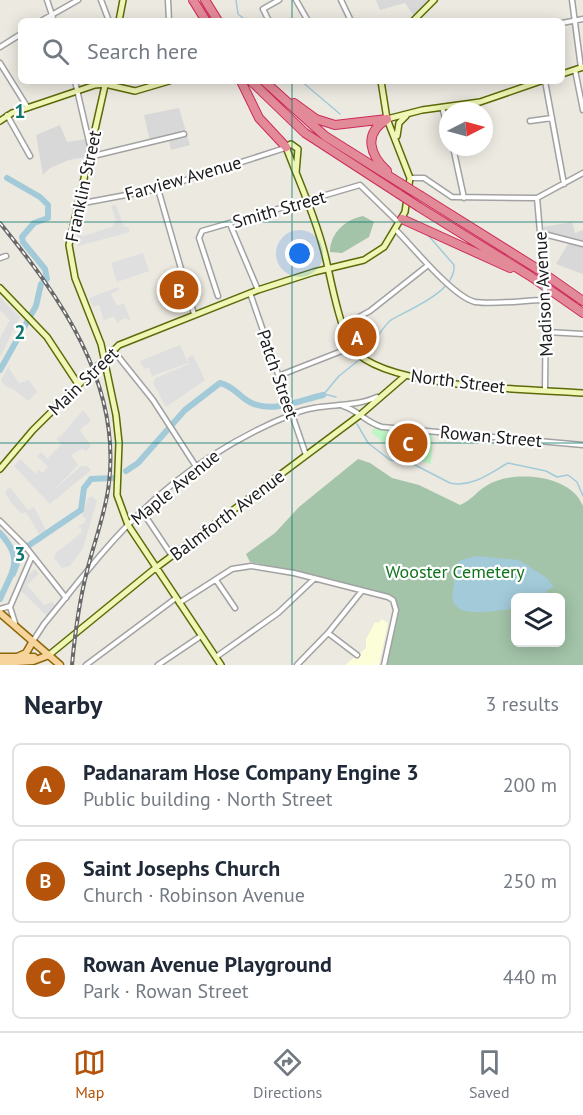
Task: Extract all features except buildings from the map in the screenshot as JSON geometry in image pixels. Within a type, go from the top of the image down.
[{"type":"highway","points":[[193,0],[204,18]]},
{"type":"highway","points":[[205,0],[216,18]]},
{"type":"highway","points":[[242,84],[259,118],[286,147]]},
{"type":"highway","points":[[254,84],[277,108],[320,144],[563,298],[583,313]]},
{"type":"highway","points":[[268,84],[325,136],[536,268],[583,301]]},
{"type":"highway","points":[[269,84],[304,111],[328,124],[348,126],[387,119]]},
{"type":"highway","points":[[387,119],[372,131],[371,147],[379,163],[400,183]]},
{"type":"highway","points":[[401,221],[504,266],[563,298]]},
{"type":"main road","points":[[120,18],[123,0]]},
{"type":"main road","points":[[416,18],[434,0]]},
{"type":"main road","points":[[565,73],[580,68]]},
{"type":"main road","points":[[0,120],[7,115],[102,84]]},
{"type":"main road","name":"Franklin Street","points":[[105,84],[69,245],[71,267],[97,331],[104,358],[118,432],[117,495],[128,525],[221,665]]},
{"type":"main road","points":[[109,84],[135,91],[158,84]]},
{"type":"main road","points":[[381,84],[387,119],[410,178],[407,206],[401,221]]},
{"type":"main road","points":[[480,102],[528,84]]},
{"type":"main road","points":[[387,119],[439,107]]},
{"type":"main road","points":[[398,143],[397,129],[401,120],[410,113]]},
{"type":"main road","points":[[291,144],[298,148],[296,173],[286,147],[291,144]]},
{"type":"main road","name":"North Street","points":[[296,173],[344,325],[356,352],[368,360],[405,376],[583,393]]},
{"type":"main road","name":"Main Street","points":[[1,467],[104,358],[128,340],[258,290],[373,256],[384,247],[401,221]]},
{"type":"main road","points":[[0,288],[36,324],[78,384]]},
{"type":"main road","name":"Balmforth Avenue","points":[[49,655],[156,568],[360,415],[405,376]]},
{"type":"main road","points":[[0,611],[60,665]]},
{"type":"main road","points":[[17,657],[26,653],[33,641]]},
{"type":"main road","points":[[0,657],[49,655]]},
{"type":"main road","points":[[0,663],[33,661],[49,655]]},
{"type":"street","points":[[47,0],[53,18]]},
{"type":"street","points":[[46,18],[78,0]]},
{"type":"street","points":[[101,0],[108,18]]},
{"type":"street","points":[[168,0],[169,18]]},
{"type":"street","points":[[268,18],[263,9],[279,0]]},
{"type":"street","points":[[296,0],[306,18]]},
{"type":"street","points":[[341,0],[350,18]]},
{"type":"street","points":[[572,0],[583,110]]},
{"type":"street","points":[[565,22],[583,19]]},
{"type":"street","points":[[0,47],[18,36]]},
{"type":"street","points":[[0,63],[28,108]]},
{"type":"street","points":[[76,84],[91,146]]},
{"type":"street","points":[[544,84],[564,184]]},
{"type":"street","points":[[7,115],[30,156]]},
{"type":"street","points":[[530,121],[552,118]]},
{"type":"street","points":[[88,158],[184,134]]},
{"type":"street","name":"Farview Avenue","points":[[78,204],[158,189],[286,147]]},
{"type":"street","points":[[455,156],[464,198]]},
{"type":"street","points":[[410,178],[424,178],[445,195],[464,198],[537,198],[583,173]]},
{"type":"street","name":"Smith Street","points":[[218,296],[199,234],[208,229],[306,203],[360,185],[401,221]]},
{"type":"street","points":[[158,189],[194,314]]},
{"type":"street","name":"Madison Avenue","points":[[537,198],[546,299],[545,390]]},
{"type":"street","points":[[230,224],[258,290]]},
{"type":"street","points":[[396,230],[427,266],[468,299],[476,302],[546,299]]},
{"type":"street","points":[[540,233],[583,244]]},
{"type":"street","points":[[0,258],[6,256]]},
{"type":"street","points":[[344,325],[370,311],[427,266]]},
{"type":"street","name":"Patch Street","points":[[250,293],[306,455]]},
{"type":"street","points":[[547,332],[583,334]]},
{"type":"street","points":[[278,376],[352,347]]},
{"type":"street","points":[[113,350],[170,424],[197,468]]},
{"type":"street","points":[[292,414],[307,408],[360,403],[383,394]]},
{"type":"street","name":"Rowan Street","points":[[333,404],[346,406],[374,425],[583,445]]},
{"type":"street","name":"Maple Avenue","points":[[33,641],[66,598],[147,506],[241,437],[292,414]]},
{"type":"street","points":[[146,517],[172,556]]},
{"type":"street","points":[[0,521],[25,546],[66,598]]},
{"type":"street","points":[[17,626],[10,613],[11,604],[31,554]]},
{"type":"street","points":[[86,665],[178,601],[232,569],[251,566],[388,597],[395,604],[384,665]]},
{"type":"street","points":[[216,657],[278,614],[314,579]]},
{"type":"street","points":[[216,580],[235,608]]},
{"type":"street","points":[[297,665],[328,633],[361,592]]},
{"type":"street","points":[[0,611],[11,604]]},
{"type":"street","points":[[328,633],[357,656]]},
{"type":"street","points":[[158,665],[201,636]]},
{"type":"shaded area","points":[[376,0],[430,0],[414,16],[405,3],[380,10]]},
{"type":"shaded area","points":[[179,108],[190,145],[171,150],[169,141],[151,146],[144,115]]},
{"type":"shaded area","points":[[60,125],[67,142],[86,139],[89,145],[86,157],[69,160],[50,168],[43,175],[36,135]]},
{"type":"shaded area","points":[[116,205],[124,227],[128,227],[130,232],[78,246],[77,235],[83,236],[112,227],[116,221],[111,206]]},
{"type":"shaded area","points":[[572,222],[575,233],[583,230],[583,274],[556,264],[571,239],[546,233],[543,227]]},
{"type":"shaded area","points":[[143,253],[149,271],[117,282],[111,263]]},
{"type":"shaded area","points":[[118,287],[119,290],[111,294],[117,306],[124,303],[131,321],[125,318],[117,323],[114,316],[104,320],[99,305],[93,307],[89,298]]},
{"type":"shaded area","points":[[0,297],[20,317],[0,357],[0,338],[10,320],[0,310]]},
{"type":"shaded area","points":[[180,345],[188,363],[152,376],[149,367],[145,369],[141,364],[140,361]]},
{"type":"shaded area","points":[[193,355],[205,380],[166,407],[153,383],[156,378],[189,364],[187,358]]},
{"type":"shaded area","points":[[8,367],[19,383],[29,380],[37,392],[28,401],[13,389],[5,386],[1,380]]},
{"type":"shaded area","points":[[83,410],[91,420],[80,430],[91,446],[86,451],[82,449],[71,455],[78,465],[53,491],[81,466],[87,466],[91,470],[50,504],[14,466],[20,459],[36,474],[38,470],[43,473],[48,467],[37,456],[41,452],[49,460],[48,458],[61,445],[63,446],[56,438],[61,436]]},
{"type":"shaded area","points":[[10,487],[28,510],[34,507],[46,530],[39,534],[26,512],[22,514],[14,506],[6,495],[6,490]]},
{"type":"shaded area","points":[[92,496],[97,501],[83,548],[70,566],[62,568],[54,558],[56,553],[81,533],[82,529],[78,526],[84,523],[86,518],[82,517],[88,498]]},
{"type":"shaded area","points":[[35,569],[39,574],[27,585],[44,605],[52,602],[56,606],[47,616],[20,590],[24,579]]},
{"type":"shaded area","points":[[382,619],[388,623],[379,665],[345,665],[366,648],[366,639],[375,622],[378,623]]},
{"type":"green space","points":[[363,216],[374,222],[369,237],[342,253],[330,252],[333,239],[340,228],[351,220]]},
{"type":"green space","points":[[375,428],[433,433],[431,464],[395,453],[371,432]]},
{"type":"green space","name":"Wooster Cemetery","points":[[358,459],[370,463],[392,478],[419,485],[460,505],[486,486],[510,477],[525,476],[554,481],[576,495],[583,506],[583,665],[386,665],[397,610],[394,597],[313,575],[250,562],[246,554],[275,533],[299,507]]},
{"type":"water","points":[[476,556],[519,560],[547,578],[554,587],[546,591],[547,593],[511,593],[511,609],[481,612],[463,610],[453,601],[452,593],[454,582],[452,568],[461,560]]},
{"type":"waterway","points":[[236,0],[238,14],[243,18]]},
{"type":"waterway","points":[[305,84],[340,114]]},
{"type":"waterway","points":[[0,370],[36,306],[41,284],[47,279],[45,269],[23,242],[22,237],[34,223],[48,218],[48,205],[40,197],[7,178]]},
{"type":"waterway","points":[[370,347],[391,320],[430,299],[448,283],[453,275],[454,265],[427,234]]},
{"type":"waterway","points":[[323,395],[339,376],[359,360]]},
{"type":"waterway","points":[[126,471],[138,463],[185,410],[220,383],[232,388],[248,401],[265,407],[285,405],[323,395]]},
{"type":"waterway","points":[[324,394],[336,397]]},
{"type":"waterway","points":[[357,424],[368,443],[390,460],[413,464],[450,483],[473,482],[508,463],[546,471],[557,477],[568,475],[577,482],[583,496]]},
{"type":"waterway","points":[[13,574],[22,550],[81,510],[84,488],[91,479],[113,478]]},
{"type":"waterway","points":[[0,533],[8,542],[14,558],[12,573],[0,599]]},
{"type":"railway","points":[[0,223],[44,281],[82,343],[96,376],[105,410],[110,446],[109,483],[82,594],[72,665]]},
{"type":"place","name":"Saint Josephs Church","points":[[179,290]]},
{"type":"place","name":"Padanaram Hose Company Engine 3","points":[[357,337]]},
{"type":"place","name":"Rowan Avenue Playground","points":[[408,443]]}]
